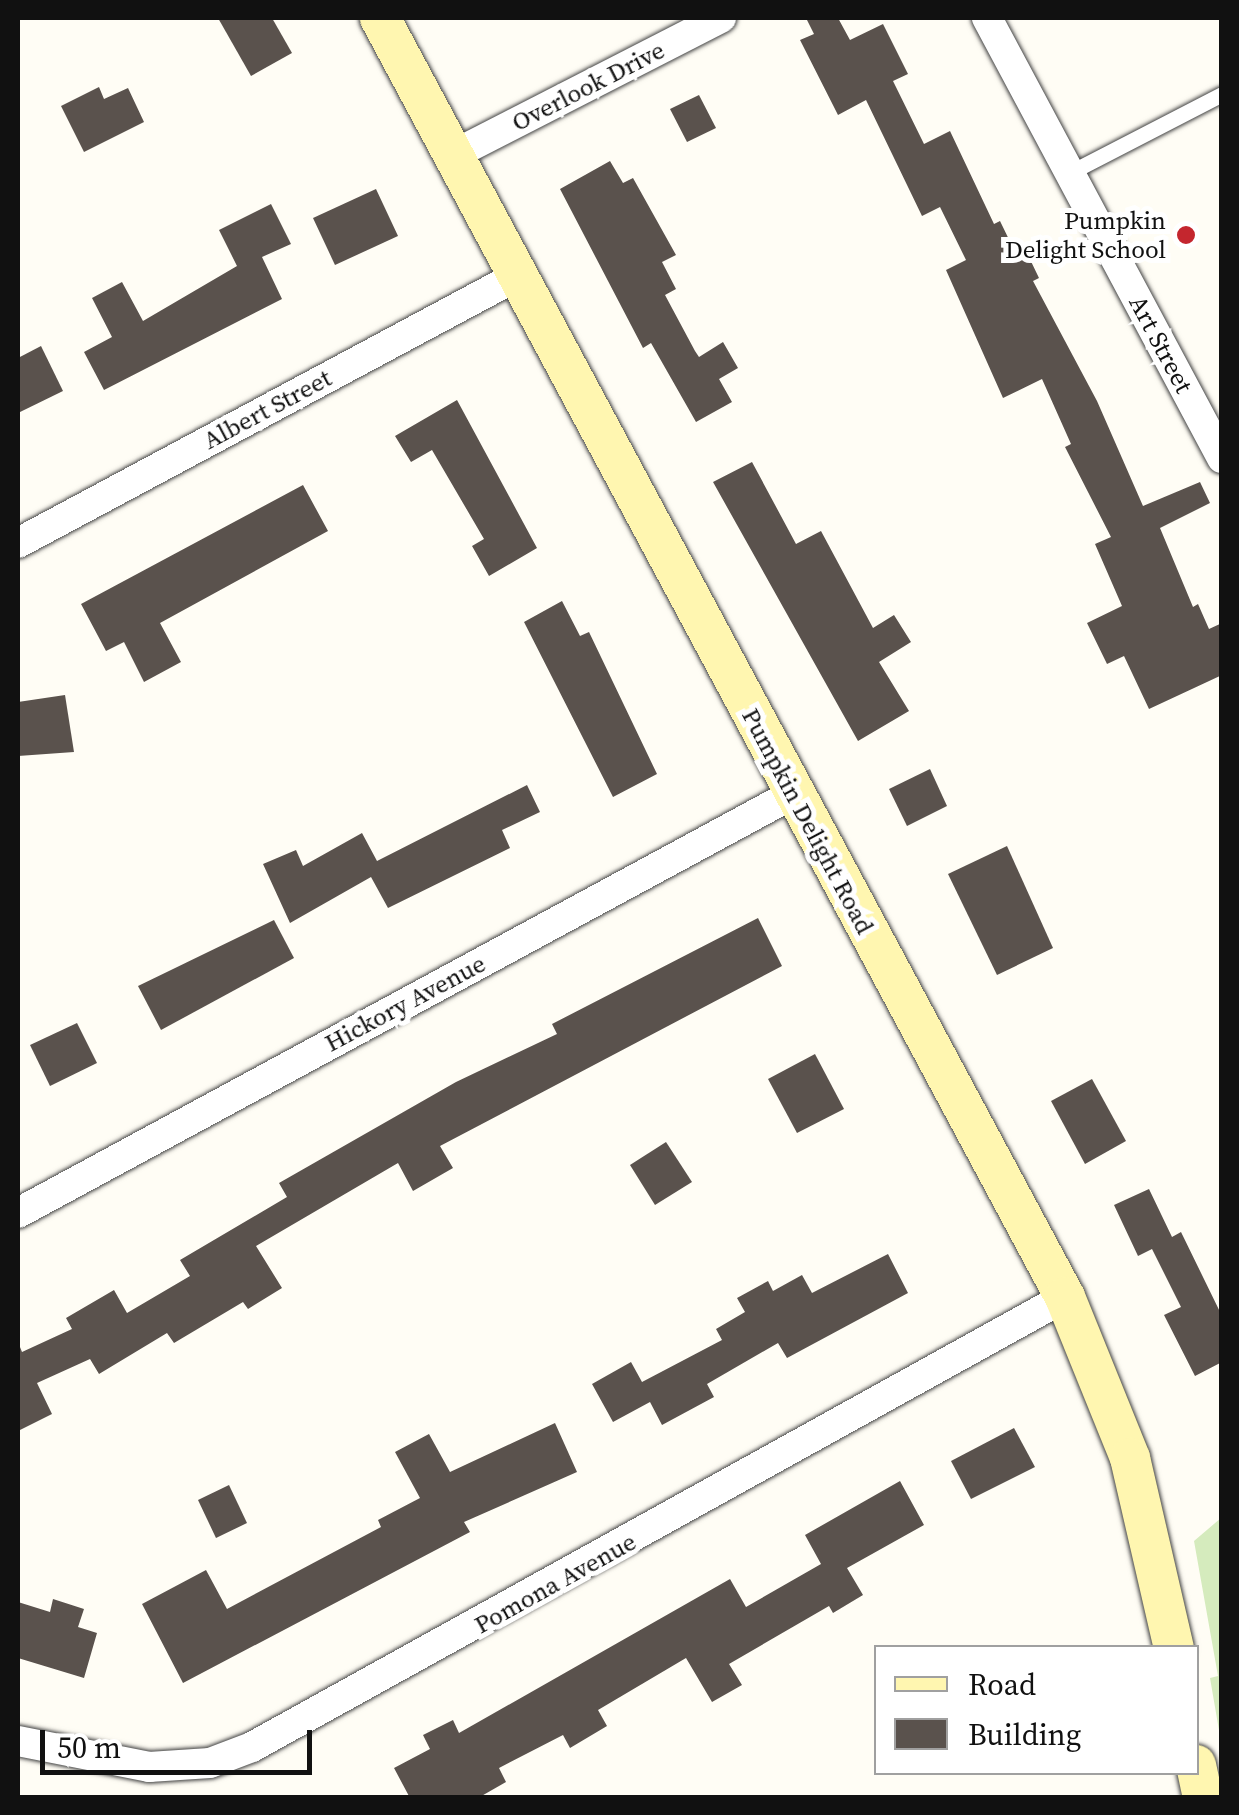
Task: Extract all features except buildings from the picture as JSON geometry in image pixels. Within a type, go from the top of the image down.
[{"type":"street","name":"Pumpkin Delight Road","points":[[380,18],[1065,1297],[1130,1458],[1173,1645]]},
{"type":"street","name":"Overlook Drive","points":[[455,154],[721,18]]},
{"type":"street","name":"Art Street","points":[[987,18],[1222,458]]},
{"type":"street","name":"Albert Street","points":[[18,542],[517,276]]},
{"type":"street","name":"Hickory Avenue","points":[[18,1213],[794,794]]},
{"type":"street","name":"Pomona Avenue","points":[[18,1741],[150,1767],[210,1762],[252,1747],[1065,1297]]},
{"type":"lane","points":[[1070,172],[1222,94]]},
{"type":"green space","points":[[1221,1518],[1221,1742],[1210,1678],[1218,1676],[1194,1541]]},
{"type":"place","name":"Pumpkin Delight School","points":[[1186,235]]}]
